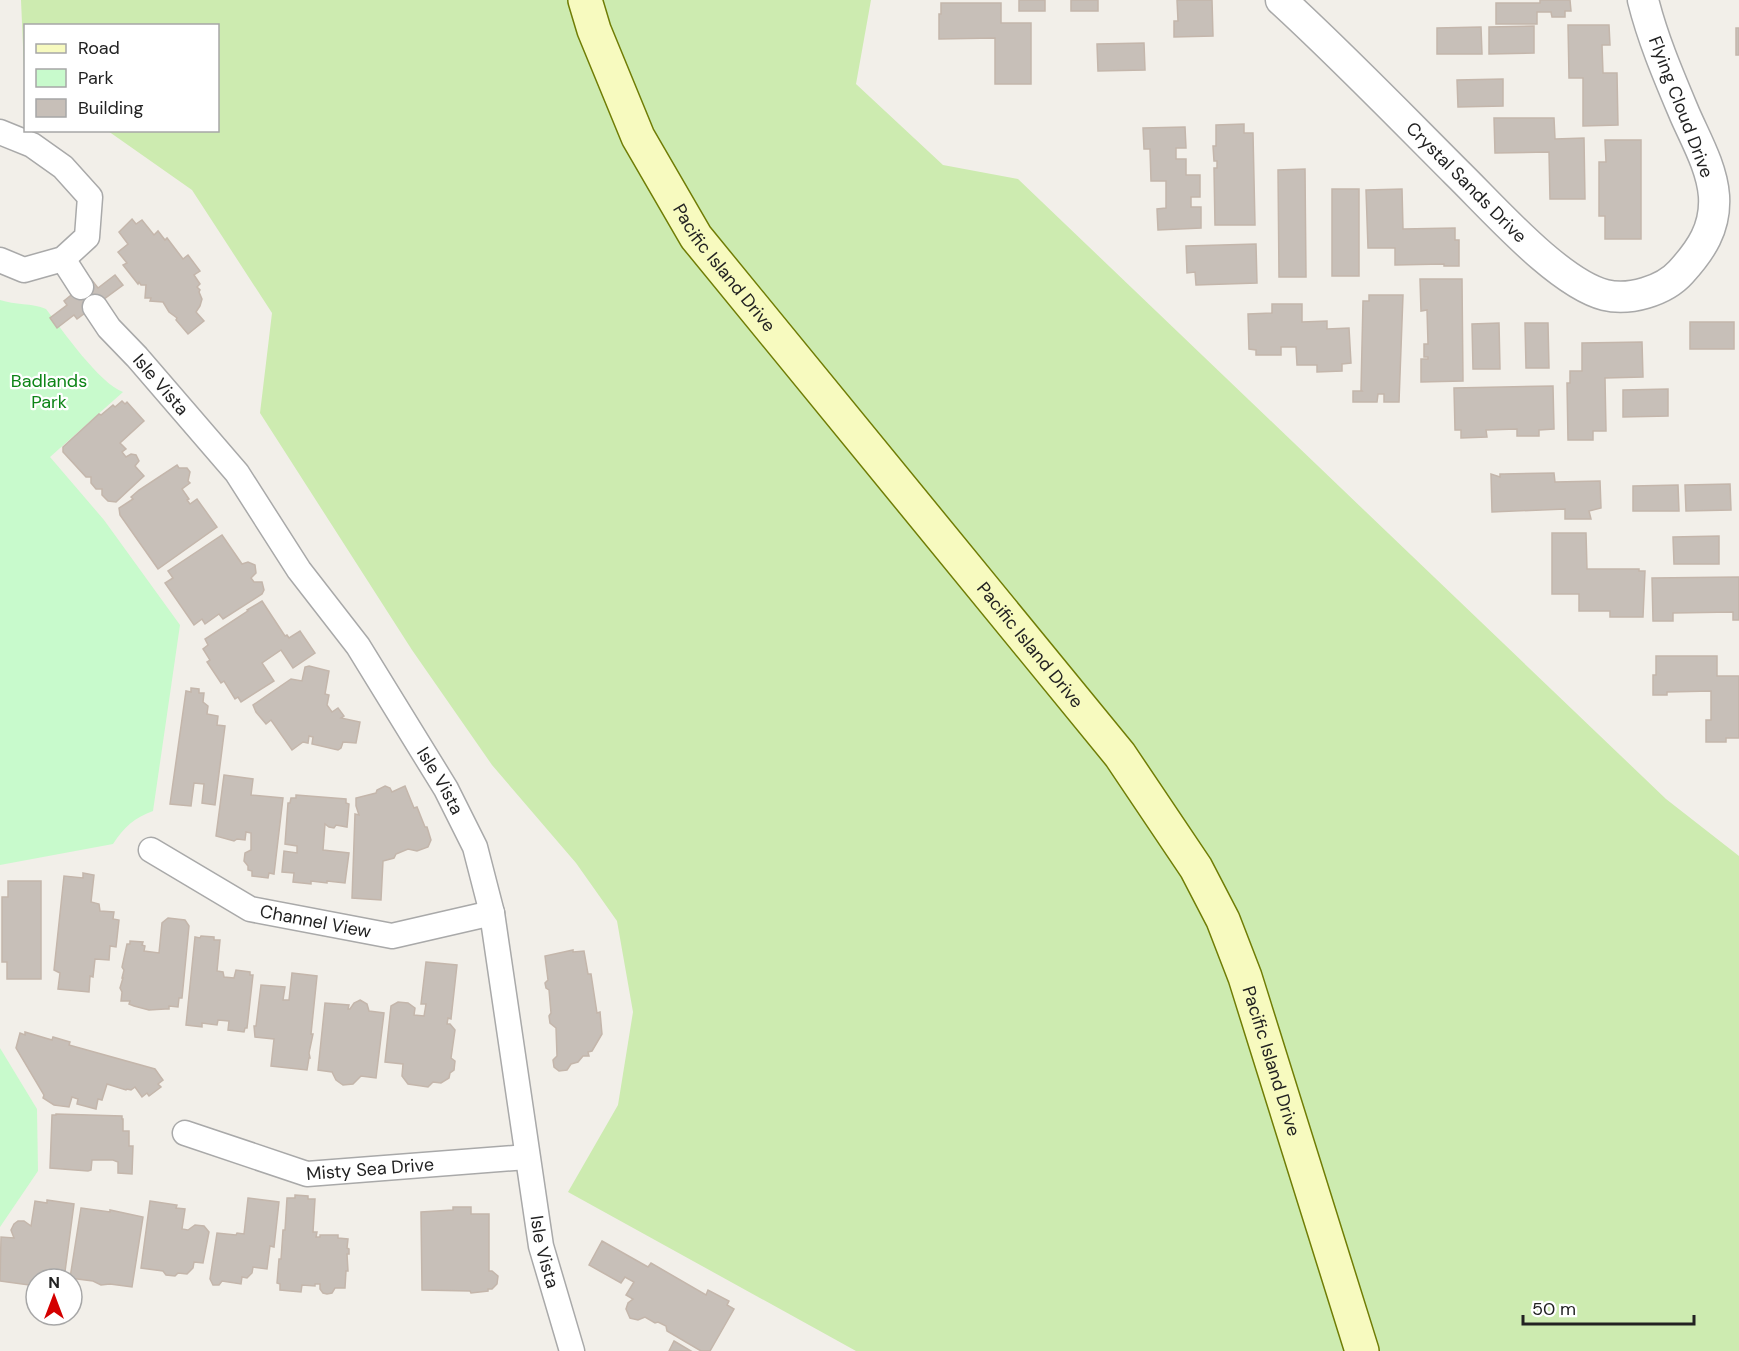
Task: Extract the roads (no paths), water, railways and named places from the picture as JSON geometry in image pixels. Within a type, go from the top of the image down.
[{"type":"main road","name":"Pacific Island Drive","points":[[585,0],[594,30],[638,137],[696,237],[1120,754],[1196,868],[1223,920],[1245,977],[1362,1351]]},
{"type":"street","name":"Crystal Sands Drive","points":[[1281,0],[1531,246],[1581,285],[1606,296],[1632,296],[1649,292],[1678,276]]},
{"type":"street","name":"Flying Cloud Drive","points":[[1643,0],[1667,73],[1707,166],[1714,195],[1713,219],[1700,250],[1678,276]]},
{"type":"street","points":[[0,132],[32,145],[63,167],[90,197],[87,237],[63,259],[24,270],[0,260]]},
{"type":"street","points":[[63,259],[81,286]]},
{"type":"street","name":"Isle Vista","points":[[95,307],[109,328],[237,473],[299,570],[358,646],[446,789],[475,847],[492,913],[541,1246],[572,1351]]},
{"type":"street","name":"Channel View","points":[[151,850],[250,909],[392,936],[492,913]]},
{"type":"street","name":"Misty Sea Drive","points":[[185,1133],[308,1174],[527,1157]]},
{"type":"park label","name":"Badlands Park","points":[[49,391]]}]
